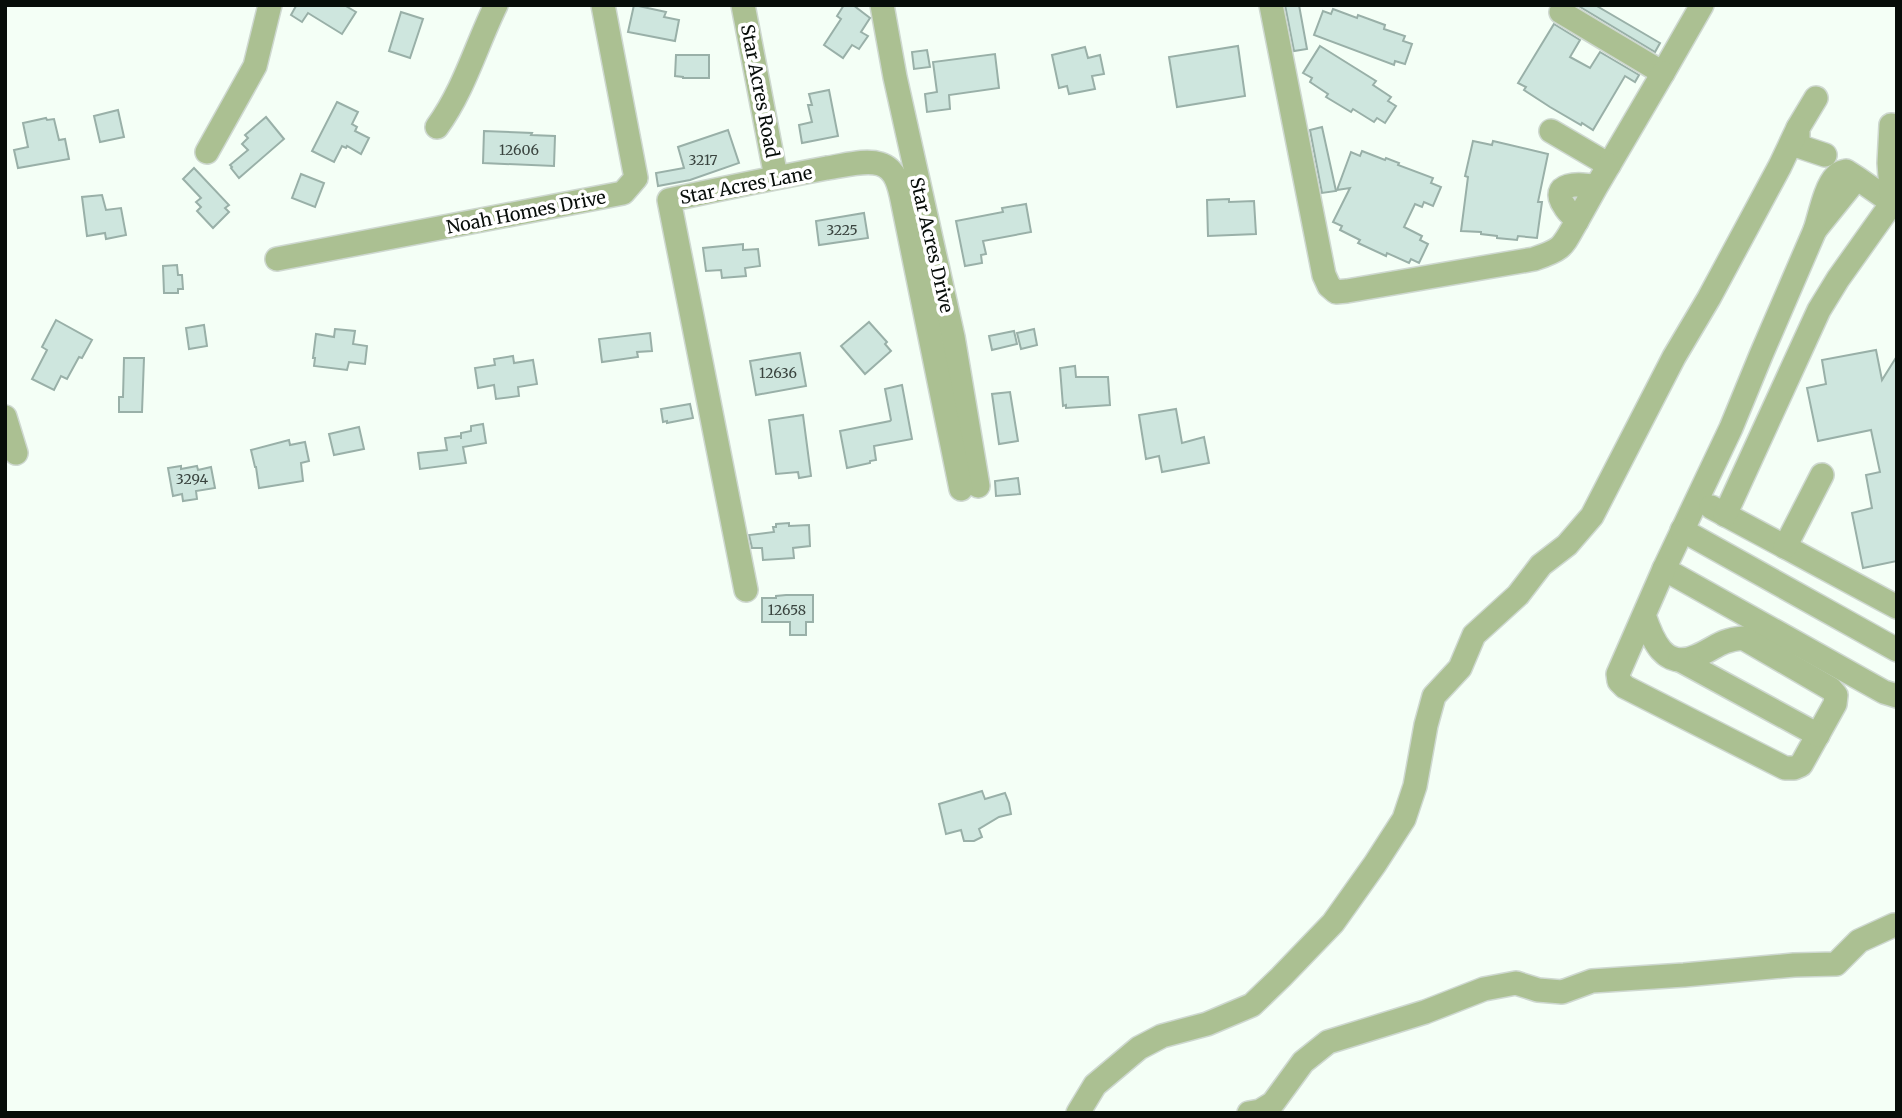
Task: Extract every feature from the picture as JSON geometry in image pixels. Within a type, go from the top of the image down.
[{"type":"street","points":[[207,152],[255,66],[270,5]]},
{"type":"street","points":[[437,127],[450,109],[496,5]]},
{"type":"street","name":"Noah Homes Drive","points":[[277,258],[623,194],[636,178],[603,5]]},
{"type":"street","name":"Star Acres Road","points":[[743,5],[776,177]]},
{"type":"street","name":"Star Acres Drive","points":[[882,5],[895,77],[953,337],[969,487]]},
{"type":"street","points":[[1271,5],[1324,275],[1329,286],[1336,292],[1534,259],[1562,247],[1577,220],[1563,206],[1563,190],[1571,184],[1596,187],[1702,5]]},
{"type":"street","points":[[1561,12],[1663,73]]},
{"type":"street","points":[[1078,1113],[1095,1085],[1139,1048],[1162,1036],[1207,1024],[1252,1005],[1333,923],[1404,819],[1415,786],[1434,696],[1460,668],[1474,635],[1518,594],[1541,565],[1567,545],[1591,516],[1674,357],[1709,298],[1816,98]]},
{"type":"street","points":[[1725,515],[1819,310],[1838,279],[1895,204],[1889,163],[1891,125]]},
{"type":"street","points":[[1798,128],[1798,146],[1825,155]]},
{"type":"street","points":[[1550,131],[1609,165]]},
{"type":"street","name":"Star Acres Lane","points":[[746,590],[669,200],[776,177],[859,163],[879,163],[888,168],[898,183],[969,487]]},
{"type":"street","points":[[1680,660],[1695,657],[1728,639],[1743,638],[1831,689],[1836,695],[1835,704],[1801,765],[1785,768],[1625,687],[1619,681],[1618,674],[1696,499],[1731,428],[1835,177],[1846,171],[1856,171],[1895,204]]},
{"type":"street","points":[[5,417],[16,453]]},
{"type":"street","points":[[1785,547],[1822,475]]},
{"type":"street","points":[[1696,499],[1897,607]]},
{"type":"street","points":[[1682,530],[1897,650]]},
{"type":"street","points":[[1664,569],[1872,685],[1897,696]]},
{"type":"street","points":[[1644,615],[1658,649],[1668,657],[1680,660],[1818,734]]},
{"type":"street","points":[[1249,1113],[1260,1111],[1273,1103],[1303,1062],[1328,1042],[1425,1012],[1485,989],[1516,984],[1538,990],[1562,992],[1592,981],[1836,964],[1859,940],[1897,925]]},
{"type":"building","points":[[294,5],[344,5],[356,12],[342,34],[308,13],[302,22],[291,15],[296,6]]},
{"type":"building","points":[[634,5],[666,12],[664,17],[679,20],[675,41],[628,32]]},
{"type":"building","points":[[844,5],[853,5],[870,18],[861,32],[868,36],[859,49],[852,45],[843,58],[824,45],[841,19],[837,16]]},
{"type":"building","points":[[1285,5],[1299,5],[1307,49],[1294,51]]},
{"type":"building","points":[[1577,5],[1595,5],[1660,43],[1655,52]]},
{"type":"building","points":[[1333,9],[1385,25],[1384,29],[1405,36],[1403,41],[1412,44],[1405,64],[1395,61],[1394,65],[1314,35],[1323,11],[1331,14]]},
{"type":"building","points":[[401,12],[423,19],[410,58],[389,51]]},
{"type":"building","points":[[1554,24],[1580,40],[1570,57],[1590,68],[1600,52],[1639,75],[1635,82],[1625,76],[1593,130],[1550,107],[1518,83]]},
{"type":"building","points":[[1238,46],[1245,96],[1177,107],[1169,57]]},
{"type":"building","points":[[1320,46],[1376,81],[1373,85],[1391,97],[1388,101],[1396,106],[1385,123],[1377,118],[1374,122],[1353,109],[1351,112],[1326,97],[1328,94],[1310,82],[1312,78],[1303,73]]},
{"type":"building","points":[[1085,47],[1088,58],[1100,55],[1104,74],[1092,76],[1095,89],[1069,94],[1067,86],[1059,88],[1052,55]]},
{"type":"building","points":[[927,50],[930,67],[914,69],[912,52]]},
{"type":"building","points":[[995,54],[999,88],[949,95],[950,109],[927,112],[925,94],[937,92],[933,62]]},
{"type":"building","points":[[676,55],[709,55],[709,78],[675,76]]},
{"type":"building","points":[[829,90],[838,136],[802,143],[799,125],[812,122],[808,105],[812,105],[809,94]]},
{"type":"building","points":[[337,102],[358,112],[352,124],[357,127],[355,131],[369,138],[361,154],[342,146],[334,162],[312,151]]},
{"type":"building","points":[[118,110],[124,137],[100,142],[94,116]]},
{"type":"building","points":[[266,117],[284,139],[239,178],[230,165],[248,150],[242,144],[248,138],[245,135]]},
{"type":"building","points":[[54,119],[59,140],[65,139],[69,159],[18,168],[14,150],[28,147],[23,123]]},
{"type":"building","points":[[1322,127],[1336,191],[1322,193],[1310,130]]},
{"type":"building","points":[[728,130],[739,163],[690,180],[658,186],[656,173],[684,168],[678,147]]},
{"type":"building","points":[[484,131],[555,136],[554,166],[483,163]]},
{"type":"building","points":[[1473,141],[1492,145],[1493,141],[1548,154],[1538,202],[1542,202],[1537,238],[1518,236],[1517,240],[1497,238],[1481,232],[1461,231],[1468,177],[1465,176]]},
{"type":"building","points":[[1362,151],[1433,178],[1431,183],[1441,187],[1433,206],[1424,202],[1422,207],[1415,204],[1404,227],[1422,236],[1420,240],[1428,244],[1419,263],[1411,259],[1409,263],[1387,253],[1386,256],[1358,243],[1360,240],[1340,230],[1342,226],[1333,222],[1350,188],[1337,190],[1351,152],[1360,156]]},
{"type":"building","points":[[194,168],[229,205],[225,208],[229,212],[213,228],[197,211],[201,207],[196,202],[201,198],[183,179]]},
{"type":"building","points":[[301,174],[324,183],[315,207],[292,198]]},
{"type":"building","points":[[102,195],[106,210],[121,208],[126,235],[106,239],[105,233],[87,236],[82,197]]},
{"type":"building","points":[[1229,199],[1229,202],[1254,201],[1256,234],[1208,236],[1207,200]]},
{"type":"building","points":[[1026,204],[1031,232],[983,241],[986,254],[981,255],[982,263],[965,266],[956,221],[1003,212],[1002,208]]},
{"type":"building","points":[[864,213],[868,238],[819,245],[816,221]]},
{"type":"building","points":[[743,244],[743,250],[758,249],[760,266],[745,268],[746,276],[722,278],[721,270],[706,271],[703,248]]},
{"type":"building","points":[[177,265],[178,275],[182,275],[183,289],[178,289],[178,293],[164,293],[163,266]]},
{"type":"building","points":[[56,320],[92,340],[67,379],[61,376],[54,390],[32,379],[47,350],[42,347]]},
{"type":"building","points":[[869,322],[887,342],[885,344],[891,351],[865,374],[841,346]]},
{"type":"building","points":[[204,325],[207,346],[189,349],[186,328]]},
{"type":"building","points":[[335,329],[355,331],[353,344],[367,346],[365,364],[349,362],[347,370],[314,366],[316,334],[334,337]]},
{"type":"building","points":[[1034,329],[1037,345],[1021,349],[1017,333]]},
{"type":"building","points":[[1014,331],[1017,344],[992,350],[989,336]]},
{"type":"building","points":[[650,333],[652,351],[637,352],[638,357],[602,362],[599,339]]},
{"type":"building","points":[[1876,350],[1882,380],[1897,356],[1897,561],[1863,568],[1852,513],[1872,508],[1866,475],[1880,472],[1871,430],[1818,441],[1807,388],[1826,384],[1822,360]]},
{"type":"building","points":[[800,353],[806,386],[756,395],[750,361]]},
{"type":"building","points":[[513,356],[514,363],[533,360],[537,384],[518,387],[519,396],[496,399],[494,385],[478,388],[475,368],[495,365],[494,359]]},
{"type":"building","points":[[124,358],[144,358],[142,412],[119,412],[119,397],[123,397]]},
{"type":"building","points":[[1075,366],[1076,377],[1108,377],[1110,405],[1063,406],[1060,368]]},
{"type":"building","points":[[902,385],[912,439],[874,446],[876,460],[847,468],[840,431],[890,421],[885,389]]},
{"type":"building","points":[[1010,392],[1018,441],[999,444],[992,394]]},
{"type":"building","points":[[690,404],[693,418],[663,422],[661,409]]},
{"type":"building","points":[[1176,409],[1182,443],[1204,437],[1209,463],[1162,472],[1159,456],[1146,459],[1139,415]]},
{"type":"building","points":[[803,415],[811,476],[799,478],[798,472],[776,474],[769,420]]},
{"type":"building","points":[[483,424],[486,443],[463,447],[466,463],[420,469],[418,453],[447,450],[445,438],[461,436],[461,433],[471,431],[471,426]]},
{"type":"building","points":[[359,427],[364,449],[334,455],[329,434]]},
{"type":"building","points":[[289,440],[290,445],[305,442],[309,461],[301,463],[303,481],[259,488],[251,450]]},
{"type":"building","points":[[181,466],[181,469],[197,466],[198,470],[211,467],[215,488],[196,491],[197,499],[183,501],[182,494],[173,496],[168,468]]},
{"type":"building","points":[[1018,478],[1020,494],[996,496],[995,481]]},
{"type":"building","points":[[789,523],[789,526],[809,525],[810,546],[793,548],[794,558],[763,560],[762,548],[752,548],[749,535],[774,532],[773,527],[776,527],[776,524]]},
{"type":"building","points":[[813,595],[813,622],[806,622],[806,635],[790,635],[790,622],[762,622],[762,598]]},
{"type":"building","points":[[982,791],[985,799],[1005,793],[1011,814],[999,817],[979,829],[982,837],[974,841],[964,841],[961,830],[946,834],[939,804]]}]
